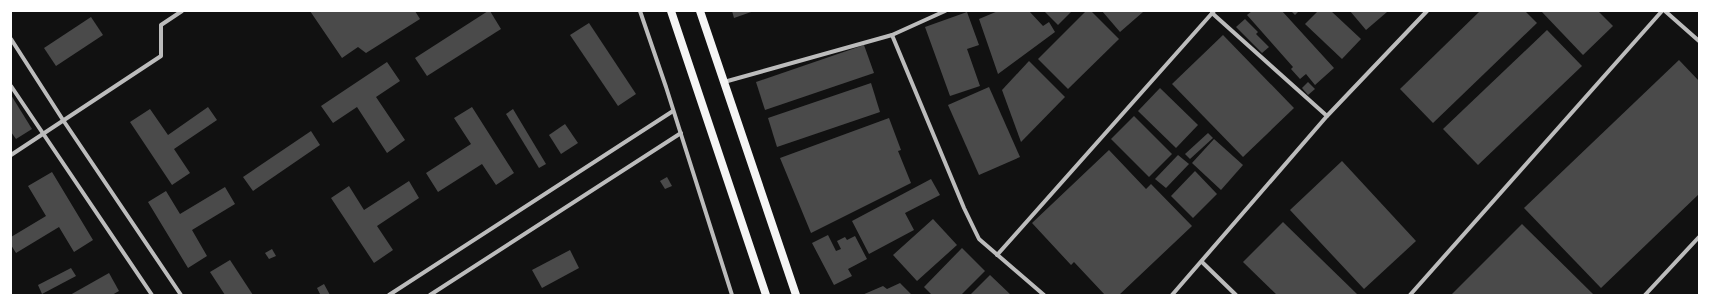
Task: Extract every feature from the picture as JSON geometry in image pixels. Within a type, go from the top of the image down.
[{"type":"main road","points":[[671,11],[766,295]]},
{"type":"main road","points":[[700,11],[795,292],[800,295]]},
{"type":"street","points":[[11,154],[161,56],[161,25],[182,11]]},
{"type":"street","points":[[640,11],[681,133],[732,295]]},
{"type":"street","points":[[724,82],[892,35],[945,11]]},
{"type":"street","points":[[1172,295],[1327,116],[1427,11]]},
{"type":"street","points":[[1410,295],[1664,11],[1699,40]]},
{"type":"street","points":[[997,255],[1213,12],[1327,116]]},
{"type":"street","points":[[892,35],[964,208],[979,239],[1044,295]]},
{"type":"street","points":[[11,39],[63,120],[181,295]]},
{"type":"street","points":[[11,86],[152,295]]},
{"type":"street","points":[[389,295],[673,111]]},
{"type":"street","points":[[430,295],[681,133]]},
{"type":"street","points":[[1645,295],[1699,237]]},
{"type":"street","points":[[1202,262],[1236,295]]},
{"type":"building","points":[[310,11],[415,11],[420,19],[366,53],[358,47],[342,58]]},
{"type":"building","points":[[490,11],[501,29],[427,76],[415,58]]},
{"type":"building","points":[[732,11],[754,11],[734,18]]},
{"type":"building","points":[[998,11],[1029,11],[1043,26],[1049,22],[1055,32],[998,74],[979,19]]},
{"type":"building","points":[[1044,11],[1072,11],[1058,25]]},
{"type":"building","points":[[1086,11],[1091,11],[1119,39],[1068,89],[1038,59]]},
{"type":"building","points":[[1102,11],[1142,11],[1143,12],[1120,32]]},
{"type":"building","points":[[1252,11],[1282,11],[1334,68],[1315,85],[1306,74],[1300,79],[1291,69],[1293,67],[1247,15]]},
{"type":"building","points":[[1291,11],[1299,11],[1295,15]]},
{"type":"building","points":[[1318,11],[1331,11],[1361,39],[1342,59],[1305,24]]},
{"type":"building","points":[[1350,11],[1386,11],[1387,12],[1366,30]]},
{"type":"building","points":[[1480,11],[1525,11],[1537,23],[1433,123],[1400,89]]},
{"type":"building","points":[[1541,11],[1598,11],[1613,26],[1583,55]]},
{"type":"building","points":[[967,12],[979,45],[967,49],[980,86],[950,96],[925,27]]},
{"type":"building","points":[[91,17],[103,35],[56,66],[44,48]]},
{"type":"building","points":[[1245,19],[1258,32],[1256,34],[1269,47],[1262,53],[1236,27]]},
{"type":"building","points":[[589,23],[636,94],[618,106],[570,35]]},
{"type":"building","points":[[1547,30],[1582,66],[1478,165],[1443,129]]},
{"type":"building","points":[[1223,35],[1294,108],[1243,157],[1172,84]]},
{"type":"building","points":[[864,45],[874,73],[765,110],[756,82]]},
{"type":"building","points":[[1679,60],[1699,81],[1699,194],[1601,288],[1524,208]]},
{"type":"building","points":[[1029,61],[1065,97],[1021,142],[1002,90]]},
{"type":"building","points":[[387,62],[400,81],[376,97],[405,140],[387,153],[357,107],[333,123],[321,106]]},
{"type":"building","points":[[1308,82],[1315,89],[1308,95],[1302,88]]},
{"type":"building","points":[[871,83],[880,112],[777,147],[768,118]]},
{"type":"building","points":[[989,87],[1020,157],[979,175],[948,105]]},
{"type":"building","points":[[1160,88],[1198,125],[1176,148],[1138,111]]},
{"type":"building","points":[[11,95],[32,129],[16,139],[11,132]]},
{"type":"building","points":[[208,107],[217,120],[174,149],[190,173],[172,185],[130,122],[150,109],[168,135]]},
{"type":"building","points":[[472,107],[514,173],[496,185],[482,164],[438,192],[426,173],[471,144],[454,118]]},
{"type":"building","points":[[513,109],[546,164],[539,168],[506,114]]},
{"type":"building","points":[[1134,116],[1172,154],[1149,177],[1111,139]]},
{"type":"building","points":[[889,118],[901,150],[898,151],[911,183],[811,233],[780,158]]},
{"type":"building","points":[[565,124],[578,143],[561,154],[549,135]]},
{"type":"building","points":[[311,131],[320,145],[253,191],[243,177]]},
{"type":"building","points":[[1208,133],[1213,138],[1190,159],[1185,154]]},
{"type":"building","points":[[1214,139],[1243,165],[1221,190],[1192,163]]},
{"type":"building","points":[[1109,150],[1146,189],[1151,184],[1192,226],[1119,295],[1105,295],[1074,262],[1071,265],[1032,223]]},
{"type":"building","points":[[1178,155],[1189,164],[1166,188],[1155,179]]},
{"type":"building","points":[[1342,161],[1416,241],[1364,289],[1290,210]]},
{"type":"building","points":[[1195,171],[1217,194],[1193,218],[1171,196]]},
{"type":"building","points":[[52,172],[93,240],[74,252],[59,227],[16,253],[11,245],[11,237],[46,216],[28,186]]},
{"type":"building","points":[[667,177],[672,186],[665,189],[660,181]]},
{"type":"building","points":[[931,179],[940,195],[905,213],[914,230],[869,254],[852,221]]},
{"type":"building","points":[[409,181],[419,198],[377,226],[393,250],[374,263],[331,198],[349,186],[364,210]]},
{"type":"building","points":[[225,187],[235,204],[192,230],[207,256],[188,268],[148,202],[166,191],[180,214]]},
{"type":"building","points":[[933,219],[957,245],[917,281],[893,255]]},
{"type":"building","points":[[1283,222],[1358,295],[1277,295],[1243,262]]},
{"type":"building","points":[[1522,224],[1594,295],[1451,295]]},
{"type":"building","points":[[828,235],[836,251],[841,249],[837,241],[845,237],[847,240],[855,236],[867,259],[848,269],[852,276],[834,285],[812,243]]},
{"type":"building","points":[[962,248],[985,271],[961,295],[932,295],[924,287]]},
{"type":"building","points":[[272,249],[276,256],[269,259],[265,253]]},
{"type":"building","points":[[570,250],[579,268],[542,288],[532,270]]},
{"type":"building","points":[[230,260],[253,295],[225,295],[210,272]]},
{"type":"building","points":[[71,268],[76,276],[42,294],[38,285]]},
{"type":"building","points":[[109,273],[119,291],[112,295],[70,295]]},
{"type":"building","points":[[990,275],[1011,295],[970,295]]},
{"type":"building","points":[[900,283],[912,295],[862,295],[883,286],[887,289]]},
{"type":"building","points":[[324,284],[330,295],[318,295],[320,294],[317,288]]}]
